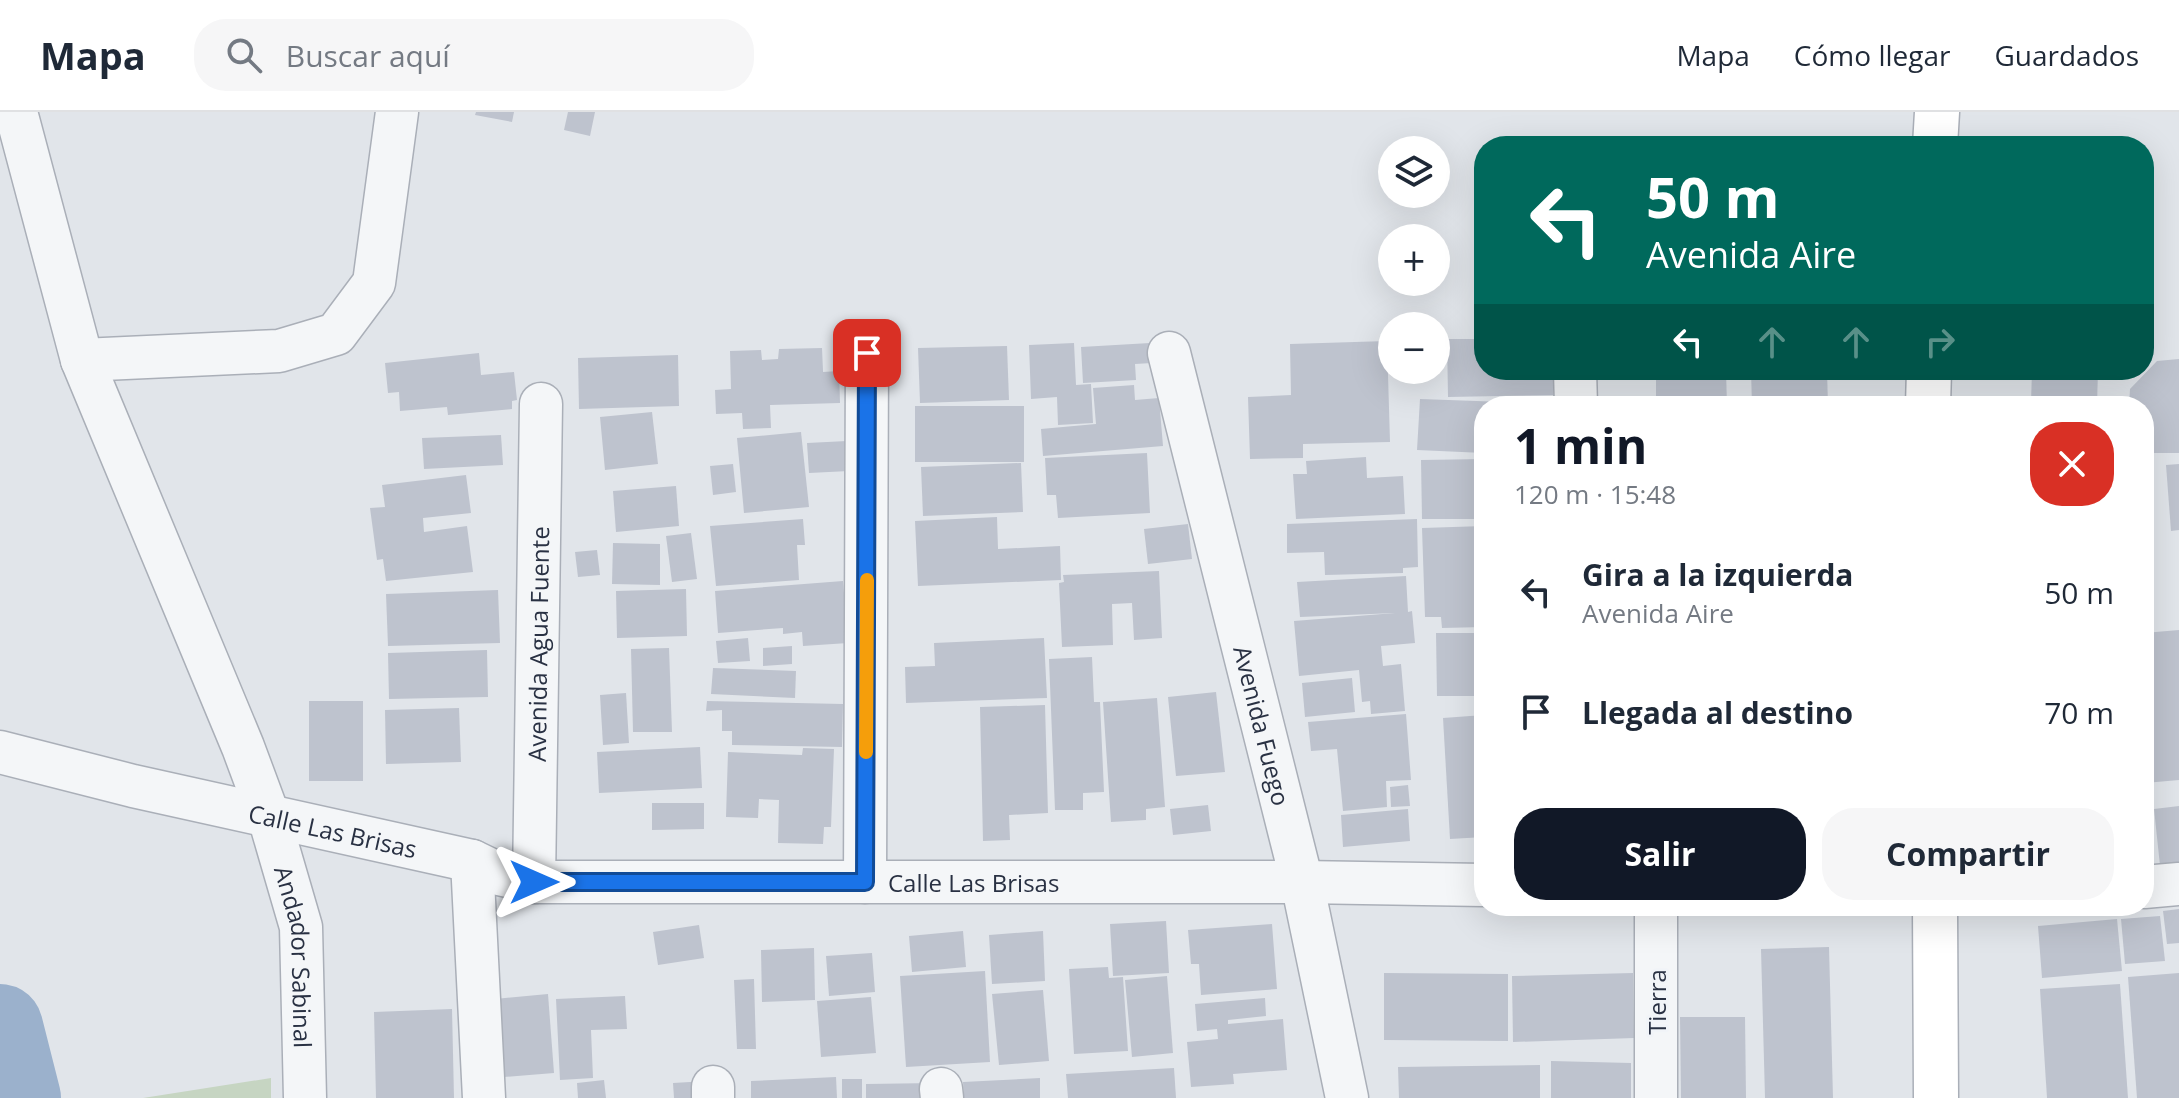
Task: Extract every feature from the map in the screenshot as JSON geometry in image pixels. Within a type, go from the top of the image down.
[{"type":"main road","points":[[1936,136],[1937,112]]},
{"type":"main road","points":[[1935,916],[1936,1098]]},
{"type":"street","name":"Andador Sabinal","points":[[16,112],[82,360],[243,747],[269,817],[301,927],[305,1098]]},
{"type":"street","points":[[82,360],[279,351],[336,334],[374,283],[397,112]]},
{"type":"street","points":[[865,882],[867,353]]},
{"type":"street","name":"Avenida Fuego","points":[[1169,353],[1302,882],[1347,1098]]},
{"type":"street","name":"Avenida Agua Fuente","points":[[534,882],[541,404]]},
{"type":"street","name":"Calle Las Brisas","points":[[0,752],[133,786],[472,861],[499,874],[534,882],[1474,885]]},
{"type":"street","points":[[472,861],[484,1098]]},
{"type":"street","points":[[2154,886],[2179,884]]},
{"type":"street","name":"Tierra","points":[[1656,916],[1656,1098]]},
{"type":"green space","points":[[271,1078],[271,1098],[143,1098]]},
{"type":"building","points":[[476,112],[514,112],[512,122],[475,115]]},
{"type":"building","points":[[568,112],[595,112],[590,136],[564,130]]},
{"type":"building","points":[[1450,339],[1474,339],[1474,380],[1553,380],[1553,395],[1448,397]]},
{"type":"building","points":[[1378,341],[1378,384],[1388,384],[1390,442],[1303,444],[1303,458],[1250,459],[1248,397],[1291,395],[1290,344]]},
{"type":"building","points":[[1074,343],[1076,385],[1091,384],[1093,423],[1058,425],[1057,397],[1031,399],[1029,345]]},
{"type":"building","points":[[1150,343],[1152,363],[1135,364],[1136,380],[1083,383],[1081,347]]},
{"type":"building","points":[[1007,346],[1009,400],[920,403],[918,348]]},
{"type":"building","points":[[822,348],[823,372],[839,371],[840,403],[770,405],[771,428],[743,429],[742,413],[716,414],[715,390],[731,389],[730,351],[761,350],[762,360],[778,359],[779,349]]},
{"type":"building","points":[[479,353],[481,375],[514,372],[517,400],[512,401],[512,409],[448,415],[447,407],[400,411],[399,392],[388,393],[385,363]]},
{"type":"building","points":[[678,355],[679,406],[579,409],[578,358]]},
{"type":"building","points":[[2179,359],[2179,453],[2154,453],[2154,396],[2130,396],[2130,389],[2139,380],[2154,380],[2154,364],[2157,361]]},
{"type":"building","points":[[1656,380],[1726,380],[1727,396],[1656,396]]},
{"type":"building","points":[[1751,380],[1827,380],[1828,396],[1752,396]]},
{"type":"building","points":[[2032,380],[2098,380],[2097,396],[2031,396]]},
{"type":"building","points":[[1134,385],[1135,400],[1159,398],[1163,446],[1043,456],[1041,429],[1096,424],[1093,388]]},
{"type":"building","points":[[1420,399],[1474,401],[1474,453],[1417,450]]},
{"type":"building","points":[[915,406],[1024,406],[1024,462],[915,462]]},
{"type":"building","points":[[652,412],[658,464],[605,470],[600,417]]},
{"type":"building","points":[[801,432],[809,507],[744,513],[737,438]]},
{"type":"building","points":[[501,435],[503,465],[424,469],[422,438]]},
{"type":"building","points":[[847,441],[849,471],[809,473],[807,443]]},
{"type":"building","points":[[1147,453],[1150,513],[1058,518],[1056,495],[1047,495],[1045,458]]},
{"type":"building","points":[[1366,457],[1367,478],[1403,476],[1405,514],[1296,519],[1293,474],[1307,474],[1306,461]]},
{"type":"building","points":[[1474,459],[1474,519],[1422,519],[1421,460]]},
{"type":"building","points":[[1021,463],[1023,512],[923,516],[921,467]]},
{"type":"building","points":[[733,464],[736,492],[713,495],[710,466]]},
{"type":"building","points":[[2179,464],[2179,530],[2171,531],[2166,465]]},
{"type":"building","points":[[466,475],[471,513],[423,518],[424,532],[467,526],[473,572],[386,581],[383,559],[377,560],[370,508],[385,507],[382,485]]},
{"type":"building","points":[[676,486],[679,526],[616,532],[613,491]]},
{"type":"building","points":[[997,517],[998,549],[1060,546],[1061,580],[918,586],[915,521]]},
{"type":"building","points":[[803,519],[805,545],[797,545],[799,580],[716,586],[710,526]]},
{"type":"building","points":[[1417,519],[1418,567],[1403,568],[1403,573],[1325,575],[1324,552],[1287,553],[1287,524]]},
{"type":"building","points":[[1188,524],[1192,559],[1148,564],[1144,529]]},
{"type":"building","points":[[1474,526],[1474,627],[1442,628],[1441,617],[1425,617],[1422,528]]},
{"type":"building","points":[[691,533],[697,579],[672,582],[666,536]]},
{"type":"building","points":[[613,543],[660,544],[660,585],[612,584]]},
{"type":"building","points":[[597,550],[600,575],[578,577],[575,552]]},
{"type":"building","points":[[1159,571],[1162,638],[1134,640],[1132,603],[1112,604],[1113,645],[1062,647],[1059,583],[1064,582],[1063,575]]},
{"type":"building","points":[[1406,576],[1408,612],[1412,611],[1415,643],[1381,646],[1383,666],[1401,664],[1405,711],[1371,714],[1370,701],[1362,702],[1359,670],[1299,676],[1294,621],[1395,613],[1300,617],[1297,582]]},
{"type":"building","points":[[843,581],[848,643],[803,646],[802,632],[783,634],[783,628],[718,633],[715,591]]},
{"type":"building","points":[[686,589],[687,636],[617,638],[616,591]]},
{"type":"building","points":[[498,590],[500,643],[388,646],[386,594]]},
{"type":"building","points":[[2179,630],[2179,780],[2154,782],[2154,632]]},
{"type":"building","points":[[1436,633],[1474,633],[1474,696],[1437,696]]},
{"type":"building","points":[[748,638],[750,661],[718,663],[716,641]]},
{"type":"building","points":[[1044,638],[1047,698],[906,703],[905,667],[935,666],[934,643]]},
{"type":"building","points":[[792,646],[792,664],[763,666],[763,648]]},
{"type":"building","points":[[669,648],[672,732],[633,732],[631,649]]},
{"type":"building","points":[[487,650],[488,697],[389,699],[388,653]]},
{"type":"building","points":[[1092,657],[1094,702],[1100,702],[1104,792],[1083,793],[1083,810],[1055,810],[1049,659]]},
{"type":"building","points":[[713,668],[796,671],[795,698],[711,694]]},
{"type":"building","points":[[1352,678],[1355,712],[1305,717],[1302,683]]},
{"type":"building","points":[[1216,692],[1225,772],[1176,776],[1168,697]]},
{"type":"building","points":[[626,693],[629,743],[603,745],[600,695]]},
{"type":"building","points":[[1157,698],[1165,807],[1146,809],[1146,820],[1111,822],[1103,702]]},
{"type":"building","points":[[309,701],[363,701],[363,781],[309,781]]},
{"type":"building","points":[[707,701],[843,704],[842,747],[732,745],[732,731],[722,731],[722,710],[706,711]]},
{"type":"building","points":[[1045,705],[1048,813],[1009,815],[1010,840],[983,841],[980,707]]},
{"type":"building","points":[[459,708],[461,762],[386,764],[385,710]]},
{"type":"building","points":[[1406,714],[1411,780],[1386,781],[1387,807],[1343,811],[1337,749],[1311,751],[1308,722]]},
{"type":"building","points":[[1474,716],[1474,838],[1450,839],[1443,718]]},
{"type":"building","points":[[700,747],[702,788],[599,793],[597,752]]},
{"type":"building","points":[[803,748],[834,749],[831,827],[824,827],[823,844],[778,843],[779,800],[759,799],[758,818],[726,817],[728,752],[802,755]]},
{"type":"building","points":[[1408,785],[1410,806],[1391,807],[1390,787]]},
{"type":"building","points":[[652,803],[704,803],[704,829],[652,830]]},
{"type":"building","points":[[1208,805],[1211,831],[1173,835],[1170,809]]},
{"type":"building","points":[[2179,806],[2179,873],[2161,875],[2154,809]]},
{"type":"building","points":[[1408,809],[1410,841],[1343,847],[1341,815]]},
{"type":"building","points":[[2179,909],[2179,943],[2167,944],[2163,911]]},
{"type":"building","points":[[2160,916],[2165,961],[2125,964],[2121,919]]},
{"type":"building","points":[[2117,919],[2122,971],[2042,978],[2038,926]]},
{"type":"building","points":[[1166,921],[1169,973],[1113,976],[1110,924]]},
{"type":"building","points":[[1272,924],[1277,989],[1201,995],[1199,964],[1191,964],[1188,930]]},
{"type":"building","points":[[699,925],[704,958],[658,965],[653,932]]},
{"type":"building","points":[[963,931],[966,967],[912,972],[909,936]]},
{"type":"building","points":[[1043,931],[1045,981],[992,984],[989,935]]},
{"type":"building","points":[[1829,947],[1833,1098],[1765,1098],[1761,949]]},
{"type":"building","points":[[814,948],[815,1000],[762,1002],[761,950]]},
{"type":"building","points":[[872,953],[875,992],[829,996],[826,956]]},
{"type":"building","points":[[1108,967],[1109,978],[1123,977],[1128,1051],[1074,1054],[1069,969]]},
{"type":"building","points":[[985,971],[990,1062],[906,1067],[900,976]]},
{"type":"building","points":[[1384,973],[1508,974],[1508,1041],[1384,1040]]},
{"type":"building","points":[[1633,973],[1634,1038],[1513,1042],[1512,976]]},
{"type":"building","points":[[2179,973],[2179,1098],[2137,1098],[2128,977]]},
{"type":"building","points":[[1167,976],[1173,1053],[1132,1057],[1125,980]]},
{"type":"building","points":[[754,979],[756,1049],[737,1049],[734,980]]},
{"type":"building","points":[[2120,984],[2128,1098],[2047,1098],[2040,989]]},
{"type":"building","points":[[1043,990],[1049,1061],[999,1065],[992,994]]},
{"type":"building","points":[[548,994],[554,1073],[491,1078],[485,1000]]},
{"type":"building","points":[[625,996],[627,1029],[591,1030],[593,1078],[560,1080],[556,999]]},
{"type":"building","points":[[871,997],[876,1053],[821,1057],[817,1001]]},
{"type":"building","points":[[1265,998],[1266,1016],[1228,1020],[1228,1024],[1283,1019],[1287,1070],[1233,1074],[1234,1084],[1191,1087],[1187,1042],[1218,1039],[1217,1029],[1197,1031],[1195,1004]]},
{"type":"building","points":[[452,1009],[454,1098],[376,1098],[374,1012]]},
{"type":"building","points":[[1680,1017],[1745,1017],[1746,1098],[1681,1098]]},
{"type":"building","points":[[1551,1061],[1631,1063],[1631,1098],[1551,1098]]},
{"type":"building","points":[[1540,1065],[1540,1098],[1399,1098],[1398,1067]]},
{"type":"building","points":[[1174,1068],[1176,1098],[1068,1098],[1066,1074]]},
{"type":"building","points":[[836,1077],[837,1098],[751,1098],[751,1081]]},
{"type":"building","points":[[1040,1078],[1040,1098],[964,1098],[963,1082]]},
{"type":"building","points":[[842,1079],[862,1079],[862,1098],[842,1098]]},
{"type":"building","points":[[604,1080],[606,1098],[578,1098],[577,1083]]},
{"type":"building","points":[[707,1081],[708,1098],[674,1098],[673,1083]]},
{"type":"building","points":[[935,1083],[936,1098],[866,1098],[866,1084]]},
{"type":"waterway","points":[[0,1027],[18,1098]]},
{"type":"slow traffic","points":[[866,752],[867,580]]},
{"type":"route","points":[[534,882],[865,882],[867,353]]}]
